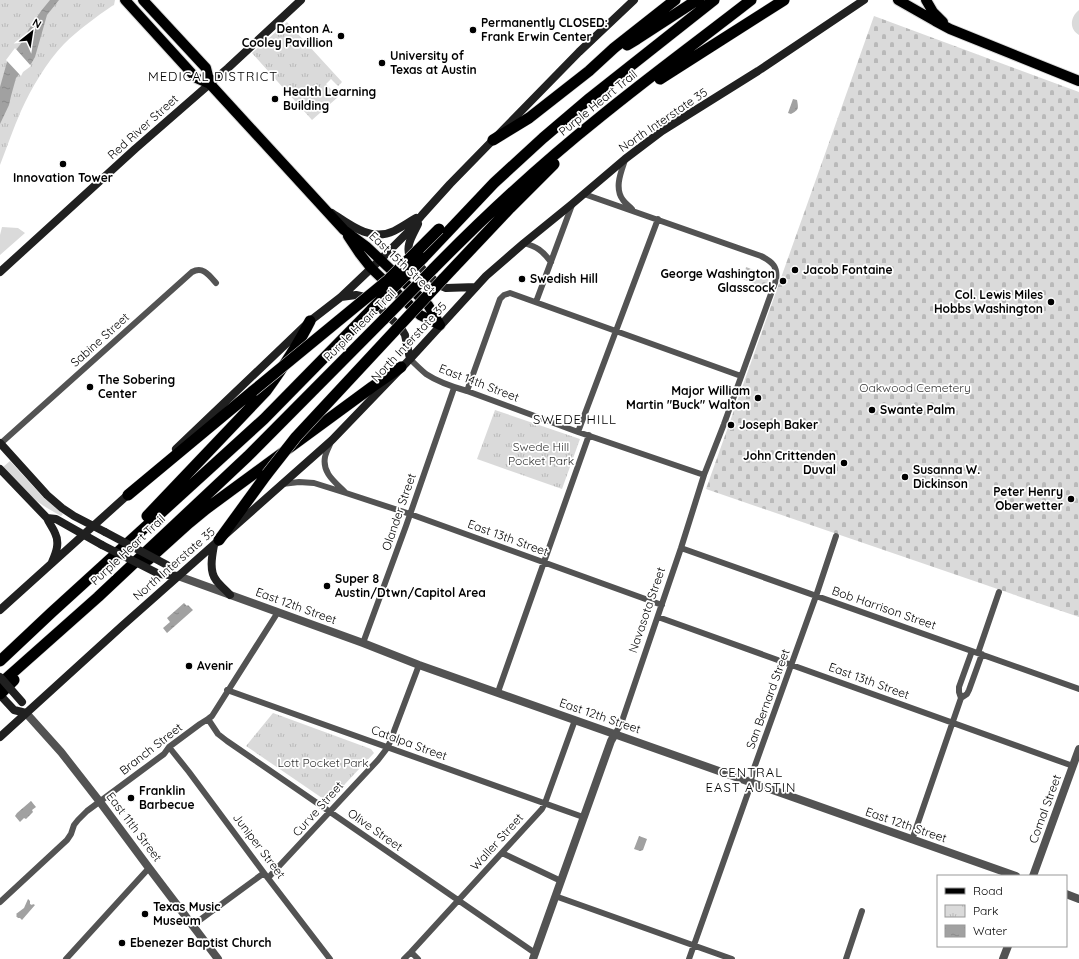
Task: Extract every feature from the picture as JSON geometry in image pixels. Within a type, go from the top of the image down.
[{"type":"highway","points":[[493,140],[529,118],[675,0]]},
{"type":"highway","points":[[605,57],[637,39],[699,0]]},
{"type":"highway","name":"Purple Heart Trail","points":[[0,661],[51,612],[85,583],[264,419],[423,258],[494,183],[543,138],[590,98],[714,0]]},
{"type":"highway","name":"Purple Heart Trail","points":[[0,684],[98,597],[248,456],[467,235],[507,197],[599,118],[751,0]]},
{"type":"highway","points":[[624,98],[646,88],[784,0]]},
{"type":"highway","points":[[216,543],[296,437],[510,208],[599,118]]},
{"type":"highway","points":[[128,495],[388,280],[439,229],[494,183]]},
{"type":"highway","points":[[85,583],[106,553],[152,511],[266,391],[276,378],[310,321]]},
{"type":"highway","points":[[98,597],[137,570],[189,522],[206,509],[372,387],[401,368]]},
{"type":"highway","points":[[0,651],[51,612]]},
{"type":"highway","points":[[0,694],[12,683],[54,635]]},
{"type":"main road","name":"East 15th Street","points":[[126,0],[196,78],[210,84],[344,230],[371,268],[420,315],[440,325]]},
{"type":"main road","name":"East 15th Street","points":[[143,0],[206,68],[210,84]]},
{"type":"main road","name":"Red River Street","points":[[0,272],[210,84],[300,0]]},
{"type":"main road","points":[[0,610],[128,495],[310,321],[342,297],[409,231],[422,215],[493,140],[579,52],[634,0]]},
{"type":"main road","name":"North Interstate 35","points":[[0,737],[62,679],[332,440],[410,359],[486,276],[524,243],[625,159],[662,132],[758,71],[864,0]]},
{"type":"main road","points":[[898,0],[934,22],[1079,81]]},
{"type":"main road","points":[[926,0],[933,12],[950,29]]},
{"type":"main road","points":[[322,206],[354,228],[362,232],[372,234],[394,232],[422,215]]},
{"type":"main road","points":[[422,215],[408,247],[408,253],[411,258],[439,285],[446,288],[476,287]]},
{"type":"main road","name":"East 15th Street","points":[[344,230],[368,247],[428,305],[440,325]]},
{"type":"main road","points":[[342,297],[356,295],[369,298],[401,328],[405,335],[410,359]]},
{"type":"main road","name":"East 12th Street","points":[[0,444],[47,495],[62,508],[93,527],[167,565],[178,576]]},
{"type":"main road","name":"East 12th Street","points":[[0,470],[47,518],[56,519],[83,535],[159,574],[178,576]]},
{"type":"main road","points":[[47,518],[56,536],[57,544],[56,552],[50,565]]},
{"type":"main road","points":[[216,543],[212,556],[213,573],[216,580],[230,595]]},
{"type":"main road","name":"East 11th Street","points":[[0,677],[22,702],[26,713]]},
{"type":"main road","points":[[0,694],[14,710],[26,713]]},
{"type":"street","points":[[625,159],[620,176],[620,193],[623,200],[635,211]]},
{"type":"street","points":[[578,432],[658,219],[584,194]]},
{"type":"street","points":[[536,302],[572,204]]},
{"type":"street","name":"Navasota Street","points":[[534,956],[612,740],[621,724],[681,548],[704,475],[742,376],[776,280],[777,273],[775,267],[769,260],[762,256],[658,219]]},
{"type":"street","points":[[524,243],[545,253],[551,262]]},
{"type":"street","name":"Sabine Street","points":[[0,444],[192,272],[195,270],[203,270],[216,283]]},
{"type":"street","points":[[467,391],[500,299],[504,295],[510,294],[742,376]]},
{"type":"street","name":"East 14th Street","points":[[410,359],[426,374],[454,388],[467,391],[578,432],[704,475]]},
{"type":"street","name":"Olander Street","points":[[363,643],[454,388]]},
{"type":"street","points":[[498,692],[589,435]]},
{"type":"street","name":"East 13th Street","points":[[332,440],[325,458],[325,468],[330,478],[346,493]]},
{"type":"street","name":"East 13th Street","points":[[282,484],[299,482],[314,483],[346,493],[410,514],[662,605]]},
{"type":"street","name":"San Bernard Street","points":[[688,959],[749,790],[753,771],[836,536]]},
{"type":"street","name":"Bob Harrison Street","points":[[681,548],[1079,688]]},
{"type":"street","name":"East 12th Street","points":[[178,576],[575,720],[1013,875]]},
{"type":"street","points":[[961,698],[967,694],[969,690],[977,653],[999,592]]},
{"type":"street","name":"Branch Street","points":[[0,902],[67,840],[74,825],[90,809],[164,754],[169,747],[212,716],[227,690],[278,612]]},
{"type":"street","name":"East 13th Street","points":[[658,617],[953,724],[1076,762]]},
{"type":"street","points":[[912,840],[961,698],[959,687],[977,653]]},
{"type":"street","name":"Curve Street","points":[[268,878],[378,760],[388,747],[419,664]]},
{"type":"street","name":"Catalpa Street","points":[[227,690],[584,817]]},
{"type":"street","name":"East 11th Street","points":[[26,713],[60,752],[100,802],[218,959]]},
{"type":"street","name":"Olive Street","points":[[208,719],[218,734],[227,741],[458,901],[534,956]]},
{"type":"street","name":"Waller Street","points":[[404,959],[538,814],[545,804],[575,720]]},
{"type":"street","name":"Juniper Street","points":[[169,747],[330,959]]},
{"type":"street","name":"Comal Street","points":[[1033,875],[1076,762],[1079,750]]},
{"type":"street","points":[[502,853],[561,881]]},
{"type":"street","points":[[69,958],[149,868]]},
{"type":"street","points":[[193,926],[264,873]]},
{"type":"street","points":[[1067,894],[1079,899]]},
{"type":"street","points":[[556,896],[732,959]]},
{"type":"street","points":[[846,959],[862,912]]},
{"type":"street","points":[[1003,959],[1008,947]]},
{"type":"street","points":[[411,952],[418,959]]},
{"type":"green space","points":[[0,0],[115,0],[114,5],[87,24],[64,44],[45,67],[21,111],[0,165]]},
{"type":"green space","points":[[1079,10],[1079,35],[1072,26],[1072,19]]},
{"type":"green space","name":"Oakwood Cemetery","points":[[874,16],[1079,92],[1079,617],[706,489]]},
{"type":"green space","points":[[287,22],[342,82],[338,86],[331,79],[326,84],[338,97],[312,120],[252,53]]},
{"type":"green space","points":[[2,227],[18,228],[25,233],[0,255],[0,235]]},
{"type":"green space","points":[[746,267],[770,276],[766,288],[742,279]]},
{"type":"green space","name":"Swede Hill Pocket Park","points":[[495,410],[580,439],[562,489],[477,459]]},
{"type":"green space","points":[[10,461],[43,497],[63,514],[61,516],[29,495],[16,482],[3,467]]},
{"type":"green space","name":"Lott Pocket Park","points":[[273,713],[371,749],[374,753],[331,799],[325,800],[246,746]]},
{"type":"water","points":[[50,0],[59,0],[47,15],[35,57],[31,64],[16,78],[9,105],[0,124],[0,87],[7,62]]},
{"type":"water","points":[[793,99],[797,100],[798,108],[791,114],[788,113]]},
{"type":"water","points":[[184,603],[193,610],[167,633],[163,628],[170,622],[167,618]]},
{"type":"water","points":[[31,801],[36,807],[26,819],[24,818],[20,822],[15,816]]},
{"type":"water","points":[[639,836],[647,839],[643,850],[640,851],[634,849]]},
{"type":"water","points":[[28,899],[30,904],[35,905],[22,920],[16,916],[16,914],[24,908]]},
{"type":"pier","points":[[15,48],[31,66],[23,72],[21,76],[6,60]]},
{"type":"place","name":"Permanently CLOSED: Frank Erwin Center","points":[[473,30]]},
{"type":"place","name":"Denton A. Cooley Pavillion","points":[[341,36]]},
{"type":"place","name":"University of Texas at Austin","points":[[382,63]]},
{"type":"place","name":"Health Learning Building","points":[[275,99]]},
{"type":"place","name":"Innovation Tower","points":[[63,164]]},
{"type":"place","name":"Jacob Fontaine","points":[[795,270]]},
{"type":"place","name":"Swedish Hill","points":[[522,279]]},
{"type":"place","name":"George Washington Glasscock","points":[[783,281]]},
{"type":"place","name":"Col. Lewis Miles Hobbs Washington","points":[[1051,302]]},
{"type":"place","name":"The Sobering Center","points":[[90,387]]},
{"type":"place","name":"Major William Martin \"Buck\" Walton","points":[[758,398]]},
{"type":"place","name":"Swante Palm","points":[[872,410]]},
{"type":"place","name":"Joseph Baker","points":[[731,425]]},
{"type":"place","name":"John Crittenden Duval","points":[[844,463]]},
{"type":"place","name":"Susanna W. Dickinson","points":[[905,477]]},
{"type":"place","name":"Peter Henry Oberwetter","points":[[1071,499]]},
{"type":"place","name":"Super 8 Austin/Dtwn/Capitol Area","points":[[327,586]]},
{"type":"place","name":"Avenir","points":[[189,666]]},
{"type":"place","name":"Franklin Barbecue","points":[[131,798]]},
{"type":"place","name":"Texas Music Museum","points":[[145,914]]},
{"type":"place","name":"Ebenezer Baptist Church","points":[[122,943]]},
{"type":"district","name":"MEDICAL DISTRICT","points":[[213,76]]},
{"type":"district","name":"SWEDE HILL","points":[[575,419]]},
{"type":"district","name":"CENTRAL EAST AUSTIN","points":[[751,780]]}]
